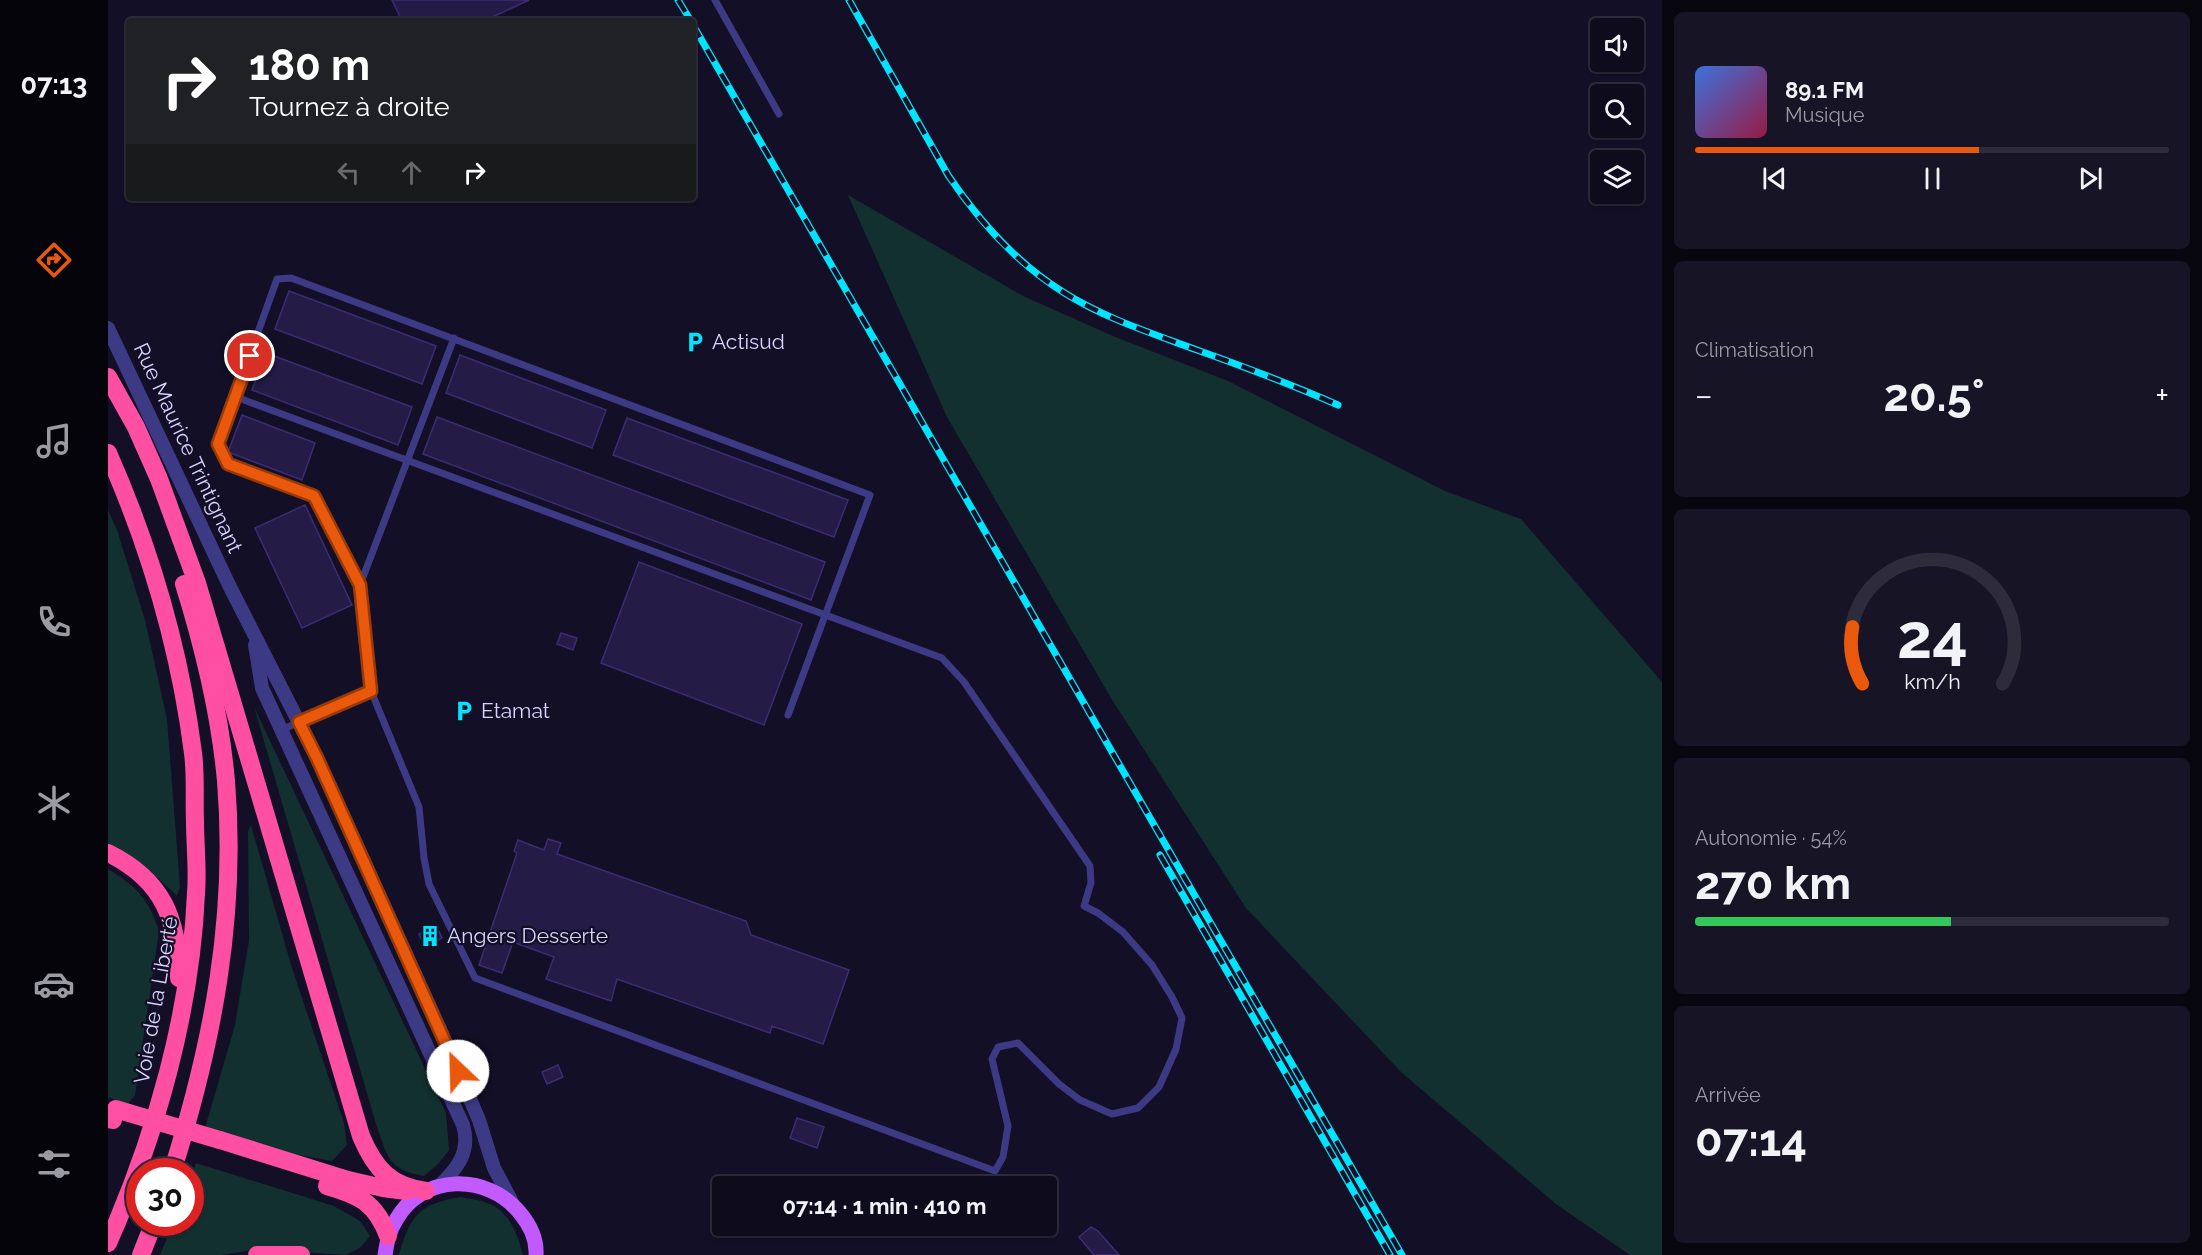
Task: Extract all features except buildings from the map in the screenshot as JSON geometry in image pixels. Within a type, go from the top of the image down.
[{"type":"highway","points":[[108,377],[136,428],[159,480],[197,583],[362,1136],[373,1160],[383,1173],[405,1187],[432,1189]]},
{"type":"highway","points":[[108,384],[154,494],[190,603],[214,697],[227,801],[227,906],[215,1004],[204,1061],[176,1158]]},
{"type":"highway","name":"Voie de la Liberté","points":[[108,453],[126,493],[157,586],[182,685],[193,755],[197,892],[191,954],[162,1096],[148,1144],[108,1243]]},
{"type":"highway","points":[[108,853],[144,875],[165,905],[175,928],[179,1020]]},
{"type":"highway","points":[[111,1113],[218,1146],[348,1180],[400,1191],[432,1189]]},
{"type":"highway","points":[[218,1146],[359,1197],[378,1214],[388,1236]]},
{"type":"highway","points":[[141,1255],[148,1236]]},
{"type":"highway","points":[[257,1255],[301,1255]]},
{"type":"main road","points":[[385,1255],[388,1236],[397,1218],[410,1203],[432,1189],[464,1183],[490,1188],[512,1202],[528,1222],[537,1252]]},
{"type":"street","name":"Rue Maurice Trintignant","points":[[108,328],[230,585],[317,758],[439,1027],[479,1120],[494,1167],[512,1202]]},
{"type":"street","name":"Rue Maurice Trintignant","points":[[230,585],[256,648],[262,688],[463,1125],[466,1137],[462,1158],[456,1169],[432,1189]]},
{"type":"lane","points":[[714,0],[779,114]]},
{"type":"lane","points":[[236,397],[827,615],[942,658],[964,682],[1089,866],[1091,883],[1084,906],[1098,913],[1123,932],[1152,965],[1182,1018],[1176,1049],[1159,1087],[1138,1108],[1112,1114],[1080,1100],[1059,1084],[1017,1043],[998,1047],[992,1059],[1008,1126],[1003,1157],[995,1171],[475,978],[429,884],[419,807],[371,691],[360,585],[314,496],[228,464],[218,444],[277,279],[291,278],[870,495],[827,615],[788,715]]},
{"type":"lane","points":[[360,585],[454,338]]},
{"type":"lane","points":[[282,730],[371,691]]},
{"type":"green space","points":[[848,195],[1023,296],[1113,336],[1228,381],[1445,491],[1521,519],[1662,682],[1662,1255],[1630,1255],[1556,1204],[1401,1072],[1246,908],[1114,703],[947,417]]},
{"type":"green space","points":[[108,510],[117,530],[145,620],[167,719],[180,887],[177,896],[148,869],[108,847]]},
{"type":"green space","points":[[254,707],[446,1113],[449,1150],[439,1163],[424,1176],[402,1170],[395,1165],[383,1144]]},
{"type":"green space","points":[[251,825],[292,968],[344,1123],[347,1145],[332,1161],[298,1155],[205,1128],[235,1025],[249,941],[248,831]]},
{"type":"green space","points":[[108,869],[140,894],[159,931],[135,1095],[127,1105],[108,1097]]},
{"type":"green space","points":[[204,1165],[334,1206],[360,1221],[370,1236],[361,1247],[346,1255],[258,1249],[222,1255],[160,1255],[168,1236],[204,1236]]},
{"type":"green space","points":[[461,1197],[487,1203],[503,1213],[516,1232],[523,1255],[399,1255],[407,1230],[418,1214],[435,1203]]},
{"type":"railway","points":[[678,0],[689,18]]},
{"type":"railway","points":[[849,0],[948,175],[985,224],[1029,268],[1063,292],[1111,317],[1338,405]]},
{"type":"railway","points":[[696,30],[1402,1255]]},
{"type":"railway","points":[[1160,855],[1390,1255]]},
{"type":"place","name":"Actisud","points":[[695,342]]},
{"type":"place","name":"Etamat","points":[[464,711]]},
{"type":"place","name":"Angers Desserte","points":[[430,936]]},
{"type":"route","points":[[250,356],[218,444],[228,464],[314,496],[360,585],[371,691],[299,722],[458,1071]]}]
